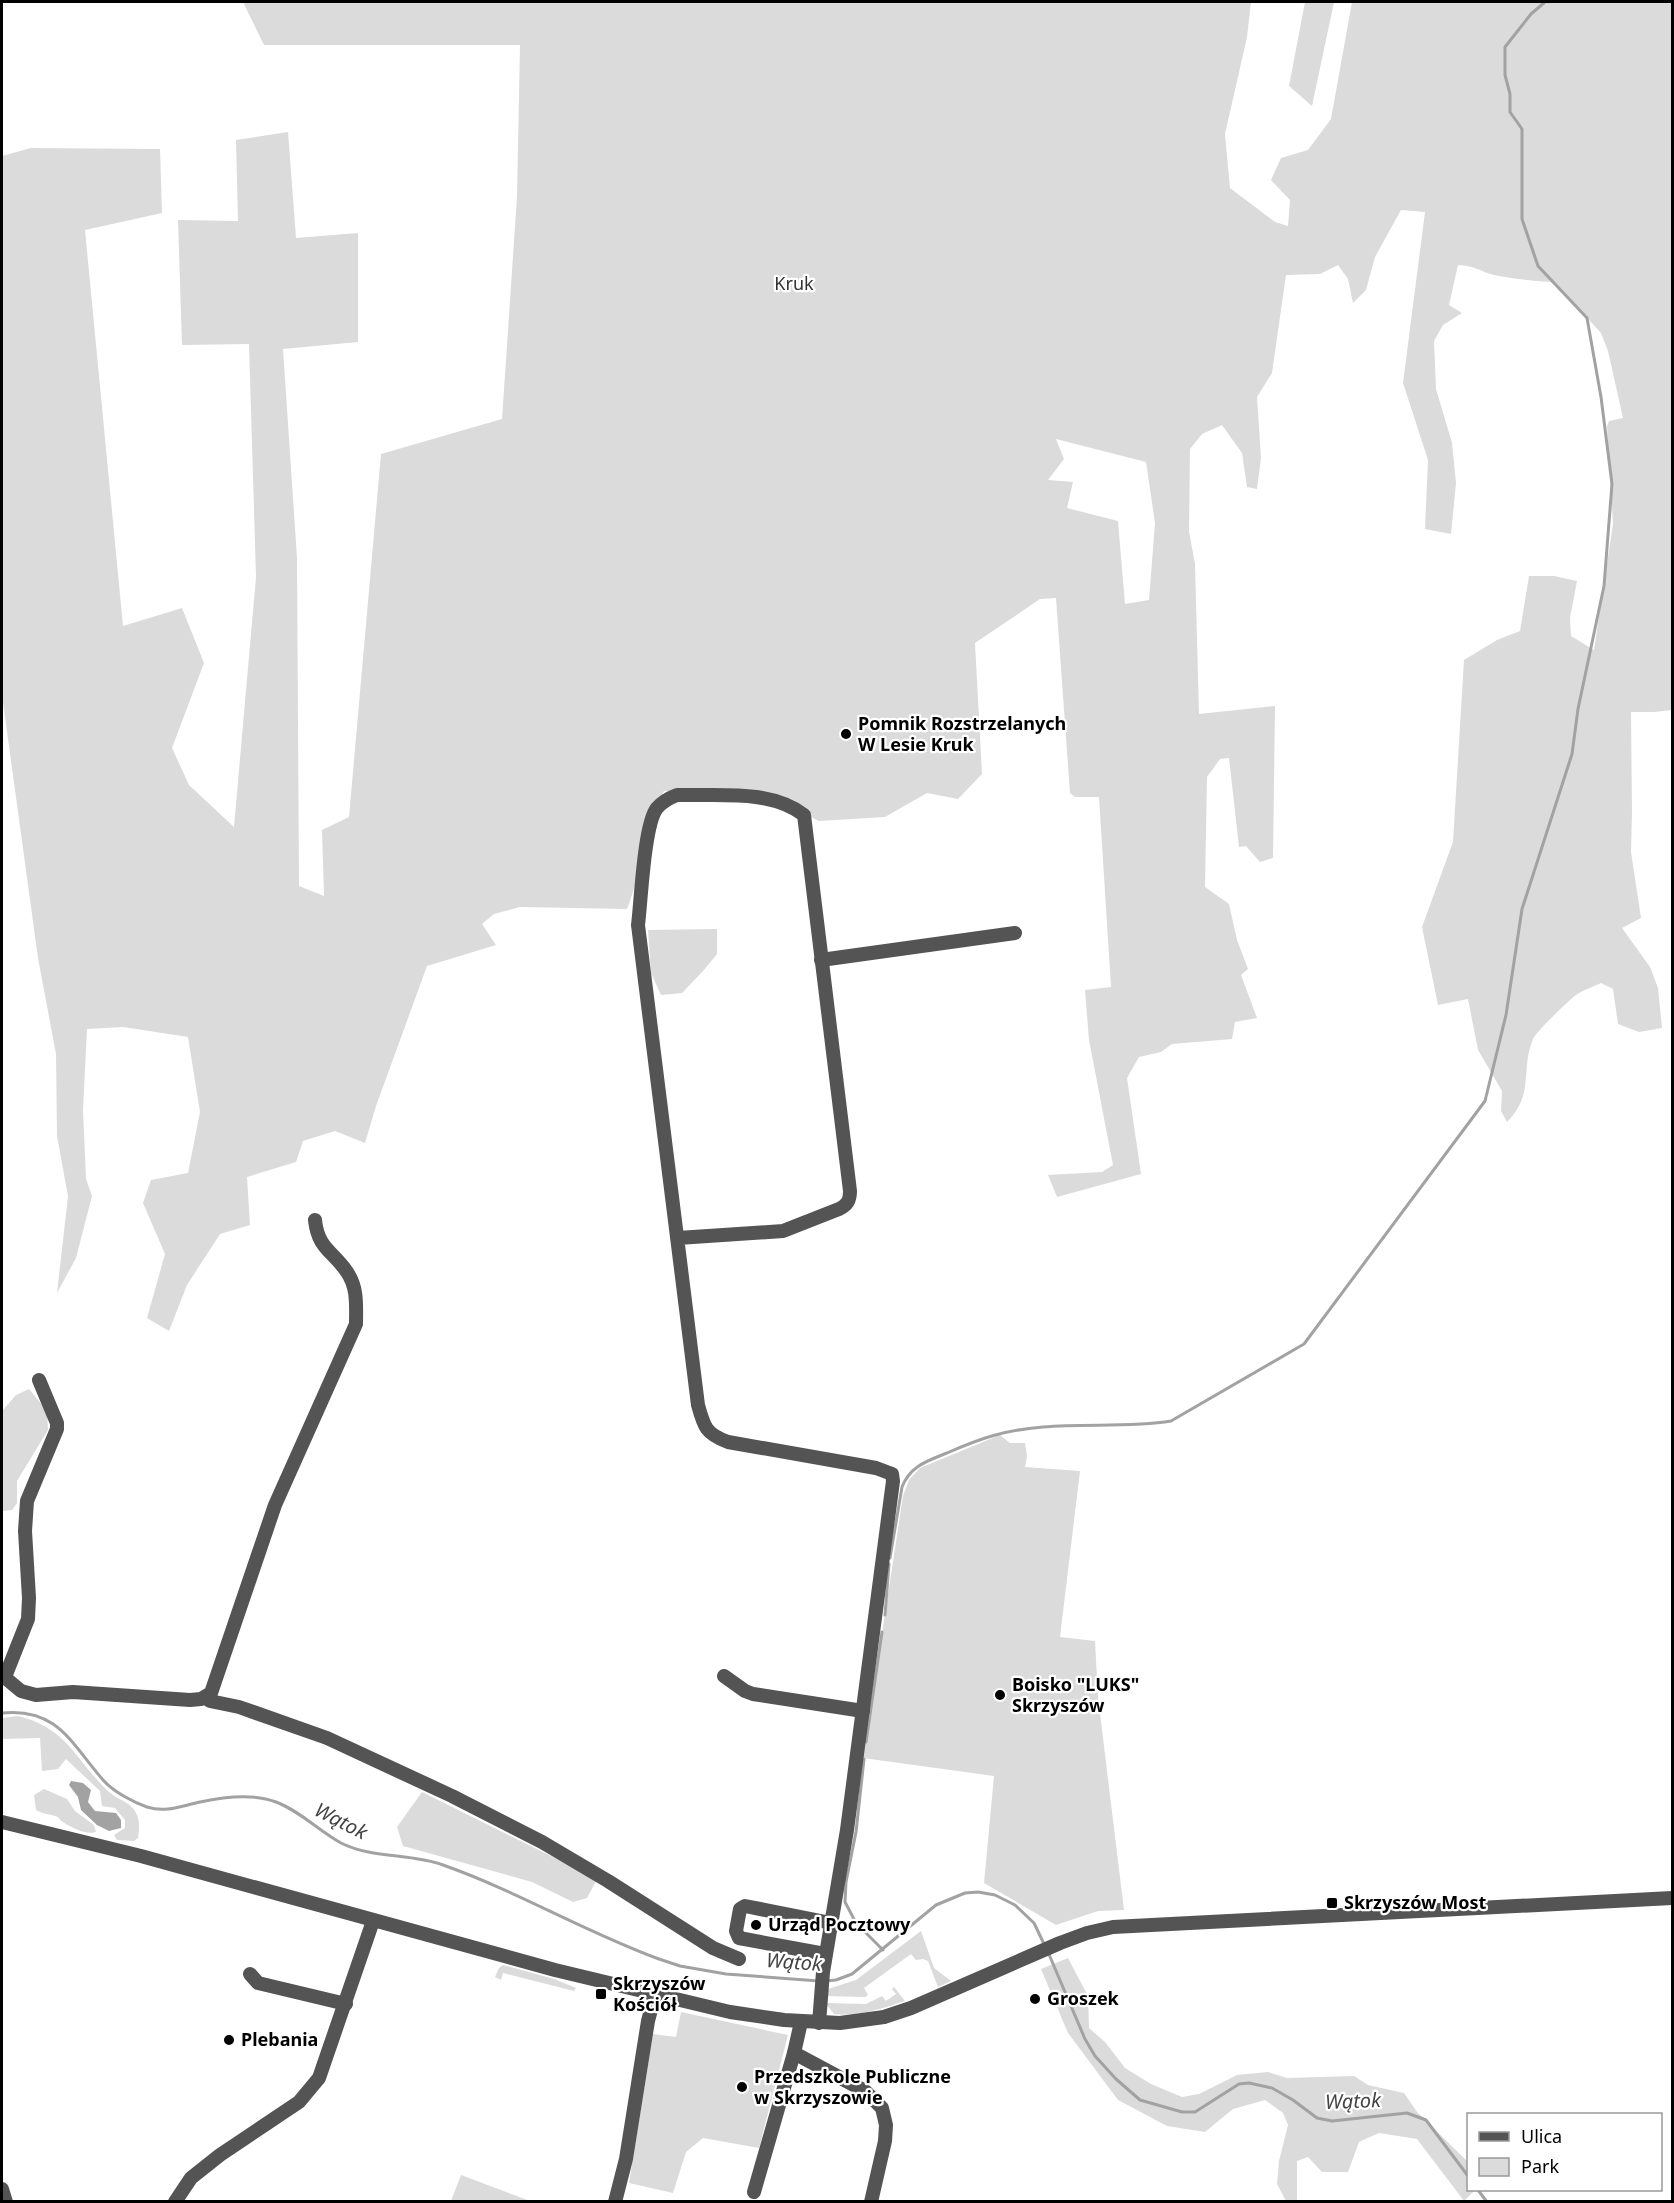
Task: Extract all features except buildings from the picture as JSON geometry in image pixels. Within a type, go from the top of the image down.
[{"type":"street","points":[[678,1238],[783,1232],[845,1206],[849,1201],[850,1191],[804,815],[782,802],[753,797],[677,795],[666,799],[656,809],[645,858],[638,925],[698,1405],[709,1432],[729,1442],[867,1466],[892,1474],[891,1498],[847,1830],[825,1954],[819,2023]]},
{"type":"street","points":[[820,960],[1015,933]]},
{"type":"street","points":[[206,1698],[214,1689],[274,1505],[356,1324],[356,1296],[350,1278],[320,1242],[315,1220]]},
{"type":"street","points":[[39,1380],[57,1423],[57,1429],[27,1501],[25,1531],[28,1619],[3,1676],[21,1691],[36,1695],[73,1692],[190,1700],[206,1698],[210,1701],[239,1707],[327,1738],[452,1796],[542,1842],[713,1948],[739,1959]]},
{"type":"street","points":[[724,1676],[753,1694],[863,1711]]},
{"type":"street","points":[[2,1822],[141,1856],[374,1921],[655,1995],[751,2016],[819,2023],[861,2021],[898,2012],[1060,1943],[1087,1933],[1129,1926],[1672,1898]]},
{"type":"street","points":[[825,1954],[739,1938],[736,1931],[741,1909],[745,1906],[831,1923]]},
{"type":"street","points":[[175,2202],[191,2178],[220,2155],[299,2102],[320,2078],[374,1921]]},
{"type":"street","points":[[250,1974],[258,1983],[346,2004]]},
{"type":"street","points":[[615,2202],[626,2159],[648,2021],[655,1995]]},
{"type":"street","points":[[754,2192],[801,2022]]},
{"type":"street","points":[[794,2053],[865,2091],[882,2108],[886,2125],[885,2141],[871,2202]]},
{"type":"street","points":[[2,2189],[6,2202]]},
{"type":"green space","name":"Kruk","points":[[243,2],[1251,2],[1247,37],[1225,134],[1230,188],[1275,222],[1288,226],[1290,200],[1271,180],[1281,158],[1308,150],[1331,119],[1352,2],[1672,2],[1672,710],[1631,712],[1631,852],[1641,918],[1622,928],[1650,967],[1658,988],[1662,1028],[1639,1032],[1618,1024],[1613,989],[1601,983],[1579,993],[1533,1039],[1529,1050],[1521,1102],[1507,1122],[1501,1111],[1502,1091],[1478,1050],[1468,999],[1438,1005],[1422,927],[1453,842],[1464,660],[1497,640],[1520,631],[1529,576],[1554,576],[1577,581],[1570,618],[1571,636],[1594,650],[1613,524],[1607,426],[1609,421],[1623,418],[1608,351],[1601,333],[1554,282],[1524,280],[1458,265],[1449,305],[1462,313],[1443,325],[1434,341],[1436,389],[1452,443],[1456,483],[1451,534],[1425,529],[1428,460],[1403,383],[1425,212],[1401,210],[1375,257],[1366,290],[1353,303],[1348,279],[1338,265],[1320,274],[1286,275],[1272,373],[1257,397],[1261,458],[1257,489],[1247,487],[1242,453],[1222,425],[1202,434],[1190,449],[1189,531],[1195,564],[1199,714],[1275,706],[1273,858],[1260,862],[1246,846],[1239,847],[1229,758],[1220,759],[1207,777],[1205,887],[1229,904],[1237,940],[1248,969],[1241,975],[1257,1018],[1235,1022],[1232,1039],[1172,1044],[1161,1052],[1139,1057],[1127,1078],[1141,1174],[1057,1197],[1048,1175],[1102,1172],[1113,1165],[1089,1040],[1085,990],[1111,987],[1099,797],[1075,797],[1070,793],[1056,598],[1040,599],[975,643],[982,774],[958,799],[927,793],[885,817],[819,821],[763,793],[664,791],[651,819],[627,909],[520,907],[494,914],[482,924],[496,945],[427,966],[376,1106],[365,1143],[335,1131],[303,1141],[296,1162],[247,1177],[250,1225],[220,1234],[187,1285],[169,1331],[147,1318],[165,1254],[143,1203],[151,1180],[188,1173],[200,1112],[188,1037],[123,1027],[87,1029],[83,1110],[86,1179],[92,1196],[76,1258],[57,1293],[68,1196],[57,1136],[56,1054],[38,958],[2,695],[2,156],[31,148],[160,149],[162,213],[85,230],[123,626],[182,608],[204,663],[172,748],[189,785],[234,827],[256,577],[249,344],[182,345],[178,220],[238,221],[236,140],[288,132],[296,238],[358,233],[358,342],[283,349],[297,558],[299,886],[324,896],[322,830],[349,817],[381,454],[502,419],[517,197],[520,45],[264,45]],"holes":[[[1056,439],[1146,462],[1155,523],[1149,600],[1125,604],[1118,521],[1067,508],[1073,482],[1048,480],[1064,459]]]},
{"type":"green space","points":[[1305,2],[1334,2],[1312,106],[1289,86]]},
{"type":"green space","points":[[717,929],[717,954],[703,971],[682,993],[661,995],[651,973],[648,930]]},
{"type":"green space","points":[[29,1389],[47,1411],[48,1430],[17,1481],[17,1503],[12,1510],[2,1511],[2,1411],[16,1395]]},
{"type":"green space","points":[[1000,1435],[1010,1443],[1025,1443],[1027,1456],[1025,1467],[1080,1471],[1060,1637],[1095,1641],[1098,1697],[1124,1910],[1098,1911],[1056,1925],[984,1883],[994,1776],[863,1758],[903,1496],[909,1480],[920,1468]]},
{"type":"green space","points":[[18,1716],[49,1729],[60,1737],[109,1792],[132,1807],[139,1821],[138,1838],[134,1841],[117,1840],[114,1835],[125,1828],[125,1820],[115,1808],[102,1806],[100,1791],[66,1759],[58,1769],[42,1771],[40,1738],[2,1739],[2,1718]]},
{"type":"green space","points":[[44,1789],[67,1799],[75,1811],[94,1825],[96,1832],[88,1833],[79,1830],[57,1817],[36,1810],[34,1795]]},
{"type":"green space","points":[[422,1792],[569,1865],[601,1872],[587,1898],[573,1902],[532,1882],[403,1846],[397,1827]]},
{"type":"green space","points":[[921,1931],[934,1968],[951,1981],[938,1987],[928,1961],[916,1960],[911,1954],[864,1988],[868,1995],[865,1997],[824,1996],[825,1990],[856,1980]]},
{"type":"green space","points":[[1068,1958],[1088,1996],[1089,2028],[1105,2042],[1125,2068],[1151,2084],[1182,2097],[1199,2094],[1237,2075],[1268,2072],[1287,2078],[1354,2076],[1368,2085],[1404,2093],[1417,2112],[1467,2161],[1467,2191],[1474,2191],[1464,2201],[1417,2139],[1379,2133],[1359,2142],[1348,2172],[1322,2172],[1308,2157],[1297,2161],[1297,2201],[1286,2201],[1277,2184],[1279,2161],[1288,2125],[1283,2113],[1265,2100],[1233,2109],[1205,2132],[1167,2126],[1118,2100],[1068,2033],[1041,1969]]},
{"type":"green space","points":[[503,1965],[554,1979],[576,1988],[574,1991],[503,1973],[501,1980],[495,1977]]},
{"type":"green space","points":[[894,1987],[905,2001],[870,2011],[843,2015],[834,2014],[827,2005],[827,2003],[866,2004],[882,1996],[886,2001],[896,1994],[892,1989]]},
{"type":"green space","points":[[681,2012],[788,2035],[759,2148],[703,2138],[686,2152],[673,2193],[629,2183],[653,2034],[676,2037]]},
{"type":"green space","points":[[461,2175],[530,2201],[451,2201]]},
{"type":"shaded area","points":[[71,1781],[83,1783],[91,1790],[88,1802],[95,1811],[116,1813],[121,1820],[121,1828],[109,1831],[97,1825],[81,1810],[78,1797],[69,1785]]},
{"type":"waterway","points":[[890,1558],[902,1487],[914,1469],[926,1462],[982,1439],[1017,1430],[1171,1421],[1304,1344],[1485,1101],[1506,1015],[1522,909],[1572,754],[1578,709],[1604,586],[1612,484],[1601,397],[1587,318],[1538,266],[1522,219],[1522,129],[1510,112],[1510,94],[1505,75],[1505,47],[1531,14],[1545,2]]},
{"type":"waterway","points":[[885,1615],[889,1564]]},
{"type":"waterway","points":[[866,1742],[882,1632]]},
{"type":"waterway","name":"Wątok","points":[[2,1713],[21,1713],[37,1716],[50,1722],[62,1731],[108,1785],[147,1807],[167,1809],[228,1797],[267,1799],[293,1811],[341,1843],[353,1848],[443,1865],[498,1887],[604,1937],[680,1966],[726,1974],[819,1981]]},
{"type":"waterway","points":[[864,1759],[845,1902],[856,1923],[883,1950]]},
{"type":"waterway","name":"Wątok","points":[[825,1981],[852,1974],[936,1905],[965,1893],[978,1892],[995,1895],[1015,1905],[1034,1923],[1045,1946]]},
{"type":"waterway","name":"Wątok","points":[[1048,1952],[1085,2039],[1095,2056],[1140,2100],[1182,2112],[1195,2112],[1239,2084],[1249,2083],[1272,2088],[1317,2118],[1332,2121],[1407,2113],[1426,2120],[1467,2175]]},
{"type":"waterway","name":"Wątok","points":[[1479,2191],[1487,2202]]},
{"type":"place","name":"Pomnik Rozstrzelanych W Lesie Kruk","points":[[846,734]]},
{"type":"place","name":"Boisko \"LUKS\" Skrzyszów","points":[[1000,1695]]},
{"type":"place","name":"Skrzyszów Most","points":[[1332,1903]]},
{"type":"place","name":"Urząd Pocztowy","points":[[756,1925]]},
{"type":"place","name":"Skrzyszów Kościół","points":[[601,1994]]},
{"type":"place","name":"Groszek","points":[[1035,1999]]},
{"type":"place","name":"Plebania","points":[[229,2040]]},
{"type":"place","name":"Przedszkole Publiczne w Skrzyszowie","points":[[742,2087]]}]
